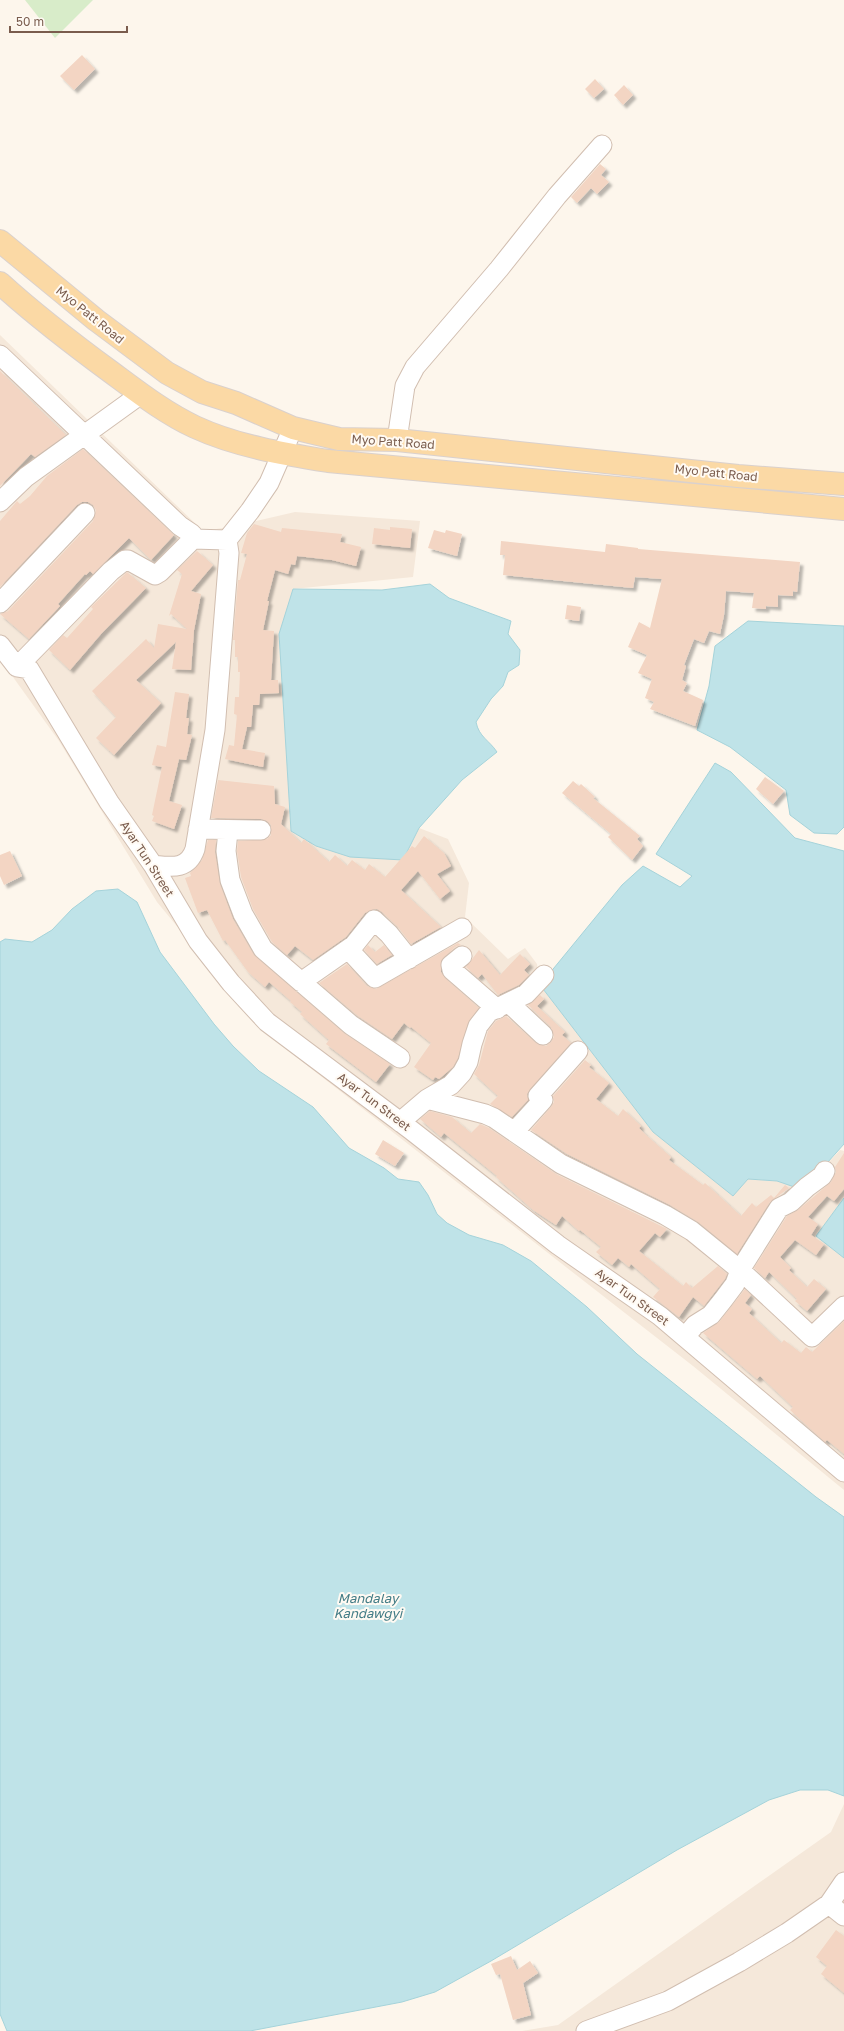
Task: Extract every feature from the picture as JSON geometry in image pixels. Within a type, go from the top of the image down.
[{"type":"main road","name":"Myo Patt Road","points":[[0,241],[96,320],[167,373],[202,392],[236,403],[293,428],[339,439],[397,440],[738,476],[844,484]]},
{"type":"main road","name":"Myo Patt Road","points":[[0,283],[68,340],[141,394],[195,427],[232,440],[282,453],[328,461],[844,509]]},
{"type":"main road","points":[[734,499],[738,476]]},
{"type":"street","points":[[397,440],[405,386],[415,367],[499,270],[556,196],[602,145]]},
{"type":"street","points":[[0,355],[180,526],[192,534],[193,539]]},
{"type":"street","points":[[0,502],[26,477],[141,394]]},
{"type":"street","points":[[153,865],[176,866],[190,860],[195,848],[215,730],[229,553],[227,540],[250,511],[269,483],[293,428]]},
{"type":"street","points":[[0,603],[85,513]]},
{"type":"street","points":[[17,667],[112,571],[125,560],[128,560],[147,572],[158,574],[193,539],[227,540]]},
{"type":"street","name":"Ayar Tun Street","points":[[0,646],[17,667],[28,669],[109,802],[153,865],[198,941],[231,983],[267,1022],[400,1122],[558,1245],[660,1316],[844,1472]]},
{"type":"street","points":[[198,829],[228,831],[261,830]]},
{"type":"street","points":[[228,831],[226,851],[230,880],[243,914],[263,949],[351,1025],[400,1058]]},
{"type":"street","points":[[301,982],[354,946],[374,920],[389,934],[409,959]]},
{"type":"street","points":[[349,950],[375,978],[462,928]]},
{"type":"street","points":[[462,956],[451,965],[452,970],[543,1035]]},
{"type":"street","points":[[400,1122],[427,1099],[451,1085],[462,1073],[468,1062],[478,1026],[490,1012],[532,989],[544,975]]},
{"type":"street","points":[[515,1131],[543,1100],[538,1096],[578,1051]]},
{"type":"street","points":[[427,1099],[486,1114],[515,1131],[561,1164],[664,1215],[692,1231],[740,1270],[812,1337],[844,1306]]},
{"type":"street","points":[[685,1337],[695,1325],[711,1315],[724,1300],[735,1284],[740,1270],[780,1208],[790,1202],[822,1176],[825,1171]]},
{"type":"street","points":[[586,2031],[668,2001],[739,1962],[829,1904],[844,1882]]},
{"type":"street","points":[[829,1904],[844,1916]]},
{"type":"shaded area","points":[[0,335],[203,531],[229,527],[198,766],[230,527],[295,512],[420,521],[413,577],[293,589],[403,860],[419,828],[448,839],[469,883],[465,917],[508,959],[525,948],[537,964],[540,985],[653,1132],[733,1196],[748,1179],[777,1181],[803,1190],[840,1150],[844,1151],[844,1198],[816,1236],[844,1258],[844,1490],[693,1366],[263,1031],[157,902],[59,741],[0,659]]},
{"type":"shaded area","points":[[844,1804],[844,2031],[522,2031],[558,2025],[831,1832]]},
{"type":"green space","points":[[25,0],[93,0],[55,38]]},
{"type":"water","points":[[430,584],[449,598],[511,621],[508,634],[520,650],[519,665],[508,672],[503,686],[491,699],[476,722],[479,731],[497,752],[462,780],[419,828],[403,860],[350,857],[316,846],[291,831],[279,634],[293,589],[382,590]]},
{"type":"water","points":[[748,621],[844,626],[844,827],[837,834],[814,833],[790,815],[786,790],[730,747],[697,730],[709,686],[715,646]]},
{"type":"water","points":[[715,763],[731,772],[795,838],[844,851],[844,1144],[803,1190],[777,1181],[748,1179],[733,1196],[653,1132],[540,985],[622,885],[643,866],[680,887],[692,876],[656,854]]},
{"type":"water","name":"Mandalay Kandawgyi","points":[[118,889],[137,902],[160,952],[214,1024],[233,1046],[259,1071],[313,1107],[349,1148],[384,1168],[398,1179],[419,1182],[428,1195],[437,1214],[447,1223],[469,1235],[503,1245],[531,1261],[587,1307],[637,1354],[816,1497],[844,1517],[844,1796],[828,1790],[800,1790],[769,1800],[677,1850],[491,1961],[435,1992],[402,2002],[250,2031],[7,2031],[0,2014],[0,942],[5,939],[32,942],[52,930],[72,909],[96,891]]},
{"type":"water","points":[[844,1198],[844,1258],[816,1236]]},
{"type":"building","points":[[82,55],[95,69],[74,90],[60,76]]},
{"type":"building","points":[[595,79],[604,89],[594,98],[585,89]]},
{"type":"building","points":[[624,85],[633,95],[623,105],[614,95]]},
{"type":"building","points":[[600,164],[606,169],[601,175],[609,182],[597,194],[591,188],[577,203],[571,197]]},
{"type":"building","points":[[0,371],[66,435],[35,457],[31,454],[0,486]]},
{"type":"building","points":[[83,449],[174,535],[151,560],[129,538],[93,574],[90,571],[86,575],[85,574],[58,604],[60,606],[29,639],[0,614],[8,611],[93,521],[96,510],[93,505],[88,502],[82,502],[77,505],[0,587],[0,521],[17,501],[20,504],[30,496],[47,476]]},
{"type":"building","points":[[254,524],[281,532],[282,528],[342,534],[340,542],[361,547],[356,566],[332,560],[297,556],[295,565],[291,564],[288,574],[275,570],[267,601],[269,601],[263,630],[274,631],[271,680],[278,680],[279,693],[260,694],[259,705],[253,705],[251,727],[247,727],[242,749],[265,753],[263,767],[225,759],[229,745],[234,746],[237,715],[234,714],[235,697],[239,697],[240,672],[238,672],[238,657],[235,657],[235,640],[233,640],[238,580],[240,580],[247,554],[241,553],[247,533]]},
{"type":"building","points":[[390,527],[412,529],[410,548],[372,544],[374,528],[390,530]]},
{"type":"building","points":[[434,530],[445,533],[446,530],[462,534],[457,556],[428,548]]},
{"type":"building","points":[[501,541],[605,552],[606,544],[638,549],[800,562],[797,592],[793,591],[793,596],[778,595],[778,607],[766,606],[766,609],[752,608],[754,593],[726,591],[724,615],[720,634],[709,631],[704,643],[694,639],[684,665],[686,666],[682,680],[687,683],[683,691],[703,700],[695,726],[650,709],[654,702],[645,698],[652,679],[638,673],[647,655],[628,647],[639,622],[650,628],[662,579],[635,577],[633,588],[503,575],[505,555],[500,555]]},
{"type":"building","points":[[197,551],[213,565],[191,591],[201,594],[194,630],[191,670],[172,669],[176,642],[136,680],[161,703],[114,755],[96,738],[116,717],[92,691],[146,639],[154,648],[158,624],[187,629],[171,614],[169,616],[182,574],[177,570]]},
{"type":"building","points":[[127,572],[146,588],[101,634],[70,670],[49,650],[63,635],[67,638],[93,609],[91,607]]},
{"type":"building","points":[[567,605],[581,607],[579,621],[565,619]]},
{"type":"building","points":[[175,692],[189,694],[186,718],[189,718],[187,734],[192,735],[186,760],[179,759],[169,801],[182,805],[174,829],[152,821],[162,767],[152,765],[157,745],[166,747]]},
{"type":"building","points":[[765,777],[784,791],[773,804],[756,789]]},
{"type":"building","points":[[218,780],[274,786],[275,804],[285,807],[281,824],[301,843],[304,839],[329,862],[335,855],[347,866],[352,860],[365,870],[369,864],[385,877],[412,846],[415,848],[424,836],[444,853],[451,866],[437,874],[450,891],[440,899],[418,871],[401,890],[441,927],[411,944],[398,927],[382,912],[377,909],[371,910],[365,913],[346,937],[313,960],[295,946],[287,955],[272,942],[253,909],[241,877],[237,851],[238,841],[267,839],[271,835],[271,825],[267,821],[261,819],[211,818]]},
{"type":"building","points":[[573,781],[579,786],[581,784],[595,797],[593,798],[640,836],[637,839],[643,846],[632,860],[608,837],[611,834],[562,793]]},
{"type":"building","points":[[208,840],[216,840],[215,852],[220,884],[233,919],[254,955],[344,1033],[390,1064],[376,1082],[326,1044],[329,1040],[300,1014],[302,1012],[290,1002],[291,1001],[269,982],[265,987],[248,972],[225,940],[223,941],[207,910],[198,913],[185,878],[191,876],[190,873],[202,860]]},
{"type":"building","points":[[10,851],[22,876],[4,885],[0,876],[0,855]]},
{"type":"building","points":[[458,943],[461,945],[455,947],[441,961],[441,972],[445,978],[479,1008],[468,1023],[458,1058],[453,1067],[439,1079],[435,1077],[433,1080],[414,1067],[431,1043],[411,1027],[410,1028],[404,1023],[392,1039],[358,1016],[319,983],[347,964],[367,986],[376,989]]},
{"type":"building","points":[[368,945],[375,952],[384,945],[392,955],[377,964],[364,950]]},
{"type":"building","points":[[479,950],[500,975],[520,954],[530,964],[524,970],[529,975],[519,985],[498,995],[482,974],[478,978],[466,967]]},
{"type":"building","points":[[540,995],[544,999],[537,1006],[565,1032],[562,1035],[571,1043],[530,1089],[527,1094],[528,1100],[512,1117],[490,1104],[498,1096],[474,1074],[479,1065],[488,1031],[496,1021],[506,1016],[536,1043],[546,1046],[551,1042],[554,1037],[551,1027],[528,1005]]},
{"type":"building","points":[[585,1060],[591,1065],[589,1067],[609,1083],[596,1099],[618,1116],[623,1109],[641,1126],[639,1128],[646,1135],[671,1157],[669,1160],[703,1185],[705,1183],[741,1216],[752,1203],[756,1207],[771,1195],[774,1198],[785,1185],[789,1188],[770,1202],[737,1254],[698,1222],[670,1205],[567,1154],[531,1130],[551,1107],[554,1102],[553,1096]]},
{"type":"building","points":[[430,1111],[452,1117],[471,1133],[480,1124],[489,1128],[556,1174],[667,1229],[660,1237],[655,1233],[639,1251],[683,1286],[686,1282],[692,1288],[718,1266],[727,1274],[725,1279],[704,1306],[693,1297],[679,1317],[653,1297],[660,1289],[631,1264],[629,1267],[618,1258],[612,1265],[596,1252],[601,1247],[562,1216],[556,1225],[533,1210],[496,1177],[497,1176],[444,1133],[441,1137],[420,1119]]},
{"type":"building","points":[[383,1140],[404,1153],[395,1166],[375,1154]]},
{"type":"building","points":[[844,1153],[844,1189],[834,1201],[827,1196],[808,1217],[818,1224],[811,1235],[824,1244],[816,1255],[795,1240],[780,1257],[791,1268],[789,1270],[807,1287],[814,1279],[826,1289],[807,1311],[795,1301],[797,1299],[769,1272],[765,1278],[754,1268],[787,1216],[798,1210],[831,1182],[836,1172],[835,1167]]},
{"type":"building","points":[[745,1289],[751,1295],[745,1303],[752,1309],[749,1313],[781,1343],[784,1340],[801,1353],[806,1347],[812,1352],[844,1321],[844,1454],[827,1440],[825,1442],[790,1410],[793,1407],[760,1376],[757,1379],[703,1333],[719,1322]]},
{"type":"building","points":[[836,1930],[844,1936],[844,1993],[821,1974],[827,1966],[816,1957]]},
{"type":"building","points":[[511,1956],[517,1970],[530,1961],[538,1973],[523,1983],[531,2015],[513,2020],[500,1974],[496,1975],[491,1964]]}]
